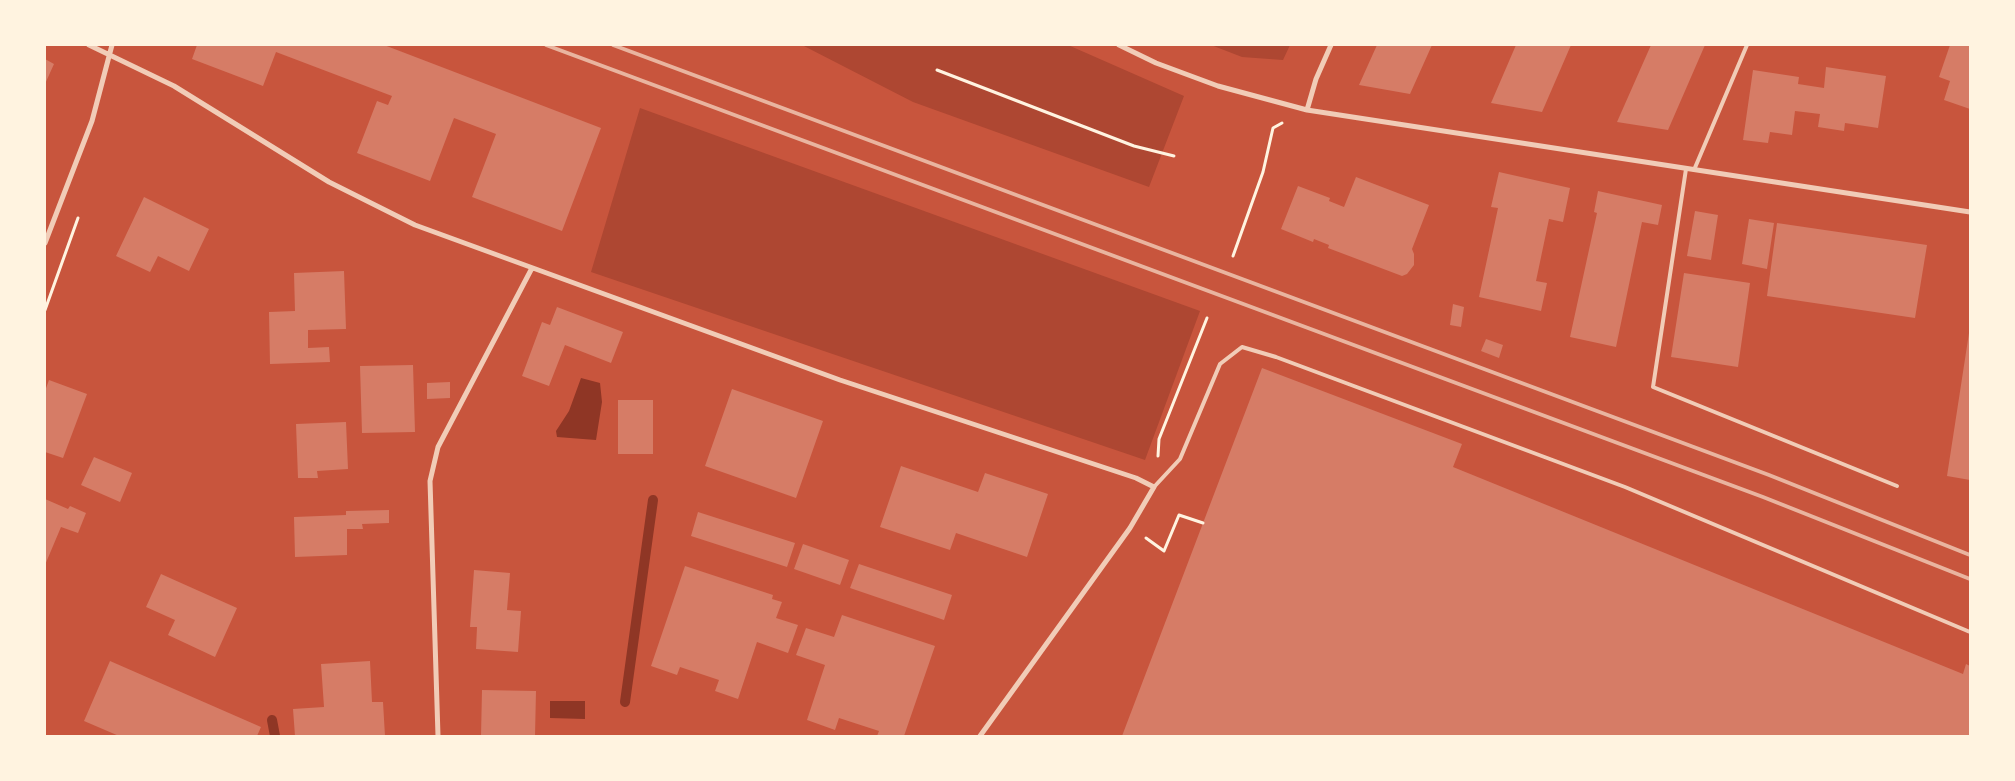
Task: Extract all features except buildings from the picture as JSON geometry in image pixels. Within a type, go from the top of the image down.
[{"type":"street","points":[[89,45],[174,86],[329,182],[415,225],[840,380],[1127,475],[1154,486],[1130,528],[981,736]]},
{"type":"street","points":[[45,243],[92,121],[112,45]]},
{"type":"street","points":[[1119,45],[1156,63],[1218,86],[1308,110],[1970,212]]},
{"type":"street","points":[[1308,110],[1316,79],[1331,45]]},
{"type":"street","points":[[438,736],[430,481],[438,447],[532,268]]},
{"type":"lane","points":[[1694,170],[1747,45]]},
{"type":"lane","points":[[1686,169],[1653,387],[1897,486]]},
{"type":"lane","points":[[1154,486],[1180,459],[1196,425],[1220,364],[1242,347],[1285,361],[1625,488],[1970,632]]},
{"type":"path","points":[[937,70],[1134,146],[1174,156]]},
{"type":"path","points":[[1233,256],[1262,172],[1273,128]]},
{"type":"path","points":[[1159,439],[1207,318]]},
{"type":"path","points":[[1145,538],[1164,551],[1179,514],[1203,523]]},
{"type":"shaded area","points":[[802,45],[1068,45],[1184,96],[1149,187],[913,102]]},
{"type":"shaded area","points":[[1211,45],[1290,45],[1283,60],[1242,57]]},
{"type":"shaded area","points":[[640,108],[1200,311],[1145,460],[591,272]]},
{"type":"shaded area","points":[[581,378],[600,383],[602,402],[596,440],[557,437],[556,431],[569,411]]},
{"type":"shaded area","points":[[550,701],[585,701],[585,719],[550,718]]},
{"type":"waterway","points":[[625,702],[653,500]]},
{"type":"waterway","points":[[272,720],[275,736]]},
{"type":"railway","points":[[546,45],[1763,497],[1970,579]]},
{"type":"railway","points":[[613,45],[1769,475],[1970,555]]}]
